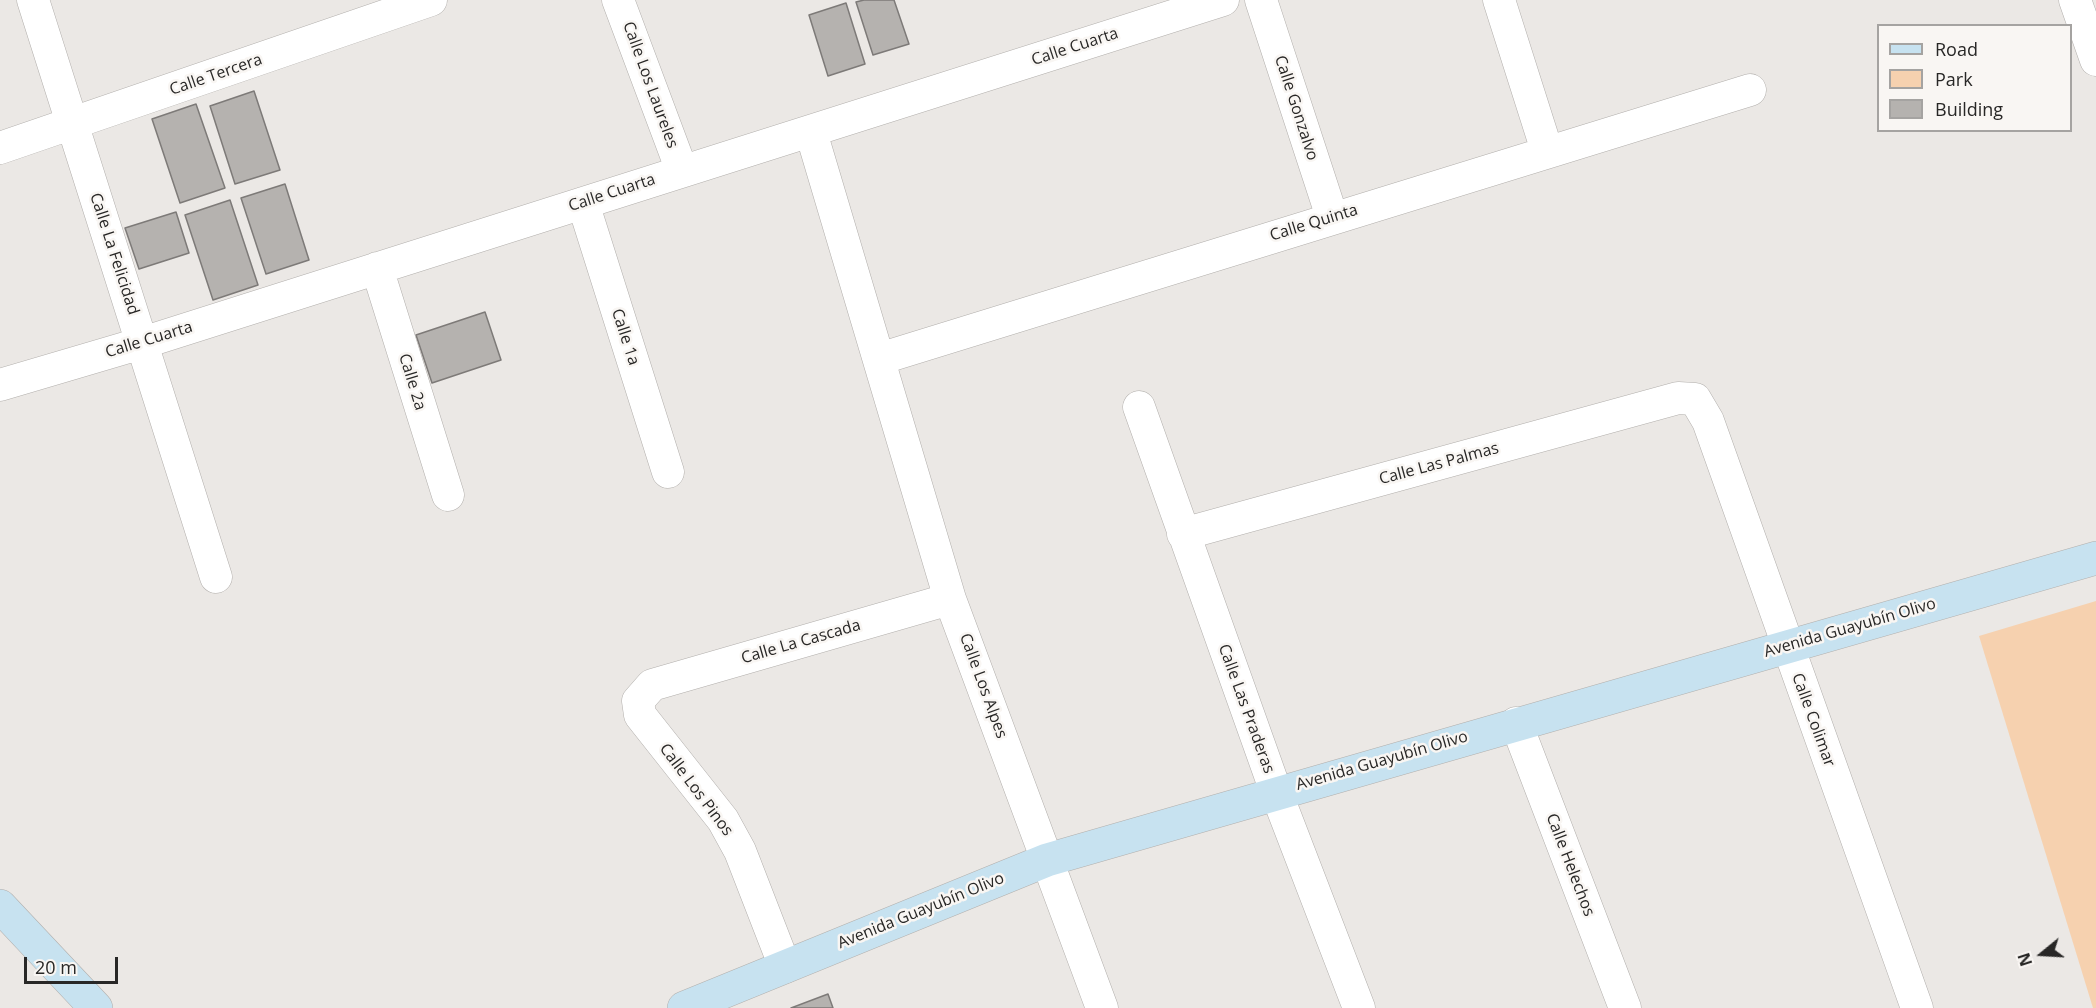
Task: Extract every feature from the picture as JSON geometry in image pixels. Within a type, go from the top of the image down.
[{"type":"main road","name":"Avenida Guayubín Olivo","points":[[684,1008],[1047,860],[1276,792],[2096,558]]},
{"type":"main road","points":[[0,906],[96,1008]]},
{"type":"street","name":"Calle La Felicidad","points":[[33,0],[216,577]]},
{"type":"street","name":"Calle Tercera","points":[[0,148],[73,125],[431,0]]},
{"type":"street","name":"Calle Los Laureles","points":[[618,0],[682,171]]},
{"type":"street","name":"Calle Cuarta","points":[[0,385],[142,343],[1223,0]]},
{"type":"street","name":"Calle Gonzalvo","points":[[1261,0],[1332,217]]},
{"type":"street","points":[[1499,0],[1547,151]]},
{"type":"street","points":[[2075,0],[2096,58]]},
{"type":"street","name":"Calle Quinta","points":[[879,359],[1332,217],[1750,90]]},
{"type":"street","name":"Calle Los Alpes","points":[[811,132],[950,599],[1102,1008]]},
{"type":"street","name":"Calle 1a","points":[[583,202],[668,472]]},
{"type":"street","name":"Calle 2a","points":[[377,268],[448,495]]},
{"type":"street","name":"Calle Las Palmas","points":[[1183,534],[1677,398],[1695,399]]},
{"type":"street","name":"Calle Colimar","points":[[1695,399],[1708,421],[1786,646],[1917,1008]]},
{"type":"street","name":"Calle Las Praderas","points":[[1139,407],[1276,792],[1359,1008]]},
{"type":"street","name":"Calle La Cascada","points":[[652,686],[950,599]]},
{"type":"street","name":"Calle Los Pinos","points":[[652,686],[638,700],[640,715],[723,820],[740,851],[785,967]]},
{"type":"street","name":"Calle Helechos","points":[[1516,723],[1625,1008]]},
{"type":"green space","points":[[2096,601],[2096,1008],[2093,1008],[1979,636]]},
{"type":"building","points":[[894,0],[909,44],[873,55],[856,2]]},
{"type":"building","points":[[846,3],[865,64],[828,76],[809,15]]},
{"type":"building","points":[[254,91],[280,170],[235,184],[210,106]]},
{"type":"building","points":[[196,104],[225,188],[180,203],[152,119]]},
{"type":"building","points":[[285,184],[309,260],[266,274],[241,198]]},
{"type":"building","points":[[230,200],[258,285],[213,300],[185,215]]},
{"type":"building","points":[[176,212],[189,253],[139,269],[125,228]]},
{"type":"building","points":[[485,312],[501,360],[432,383],[416,335]]},
{"type":"building","points":[[828,994],[833,1008],[791,1008]]}]
